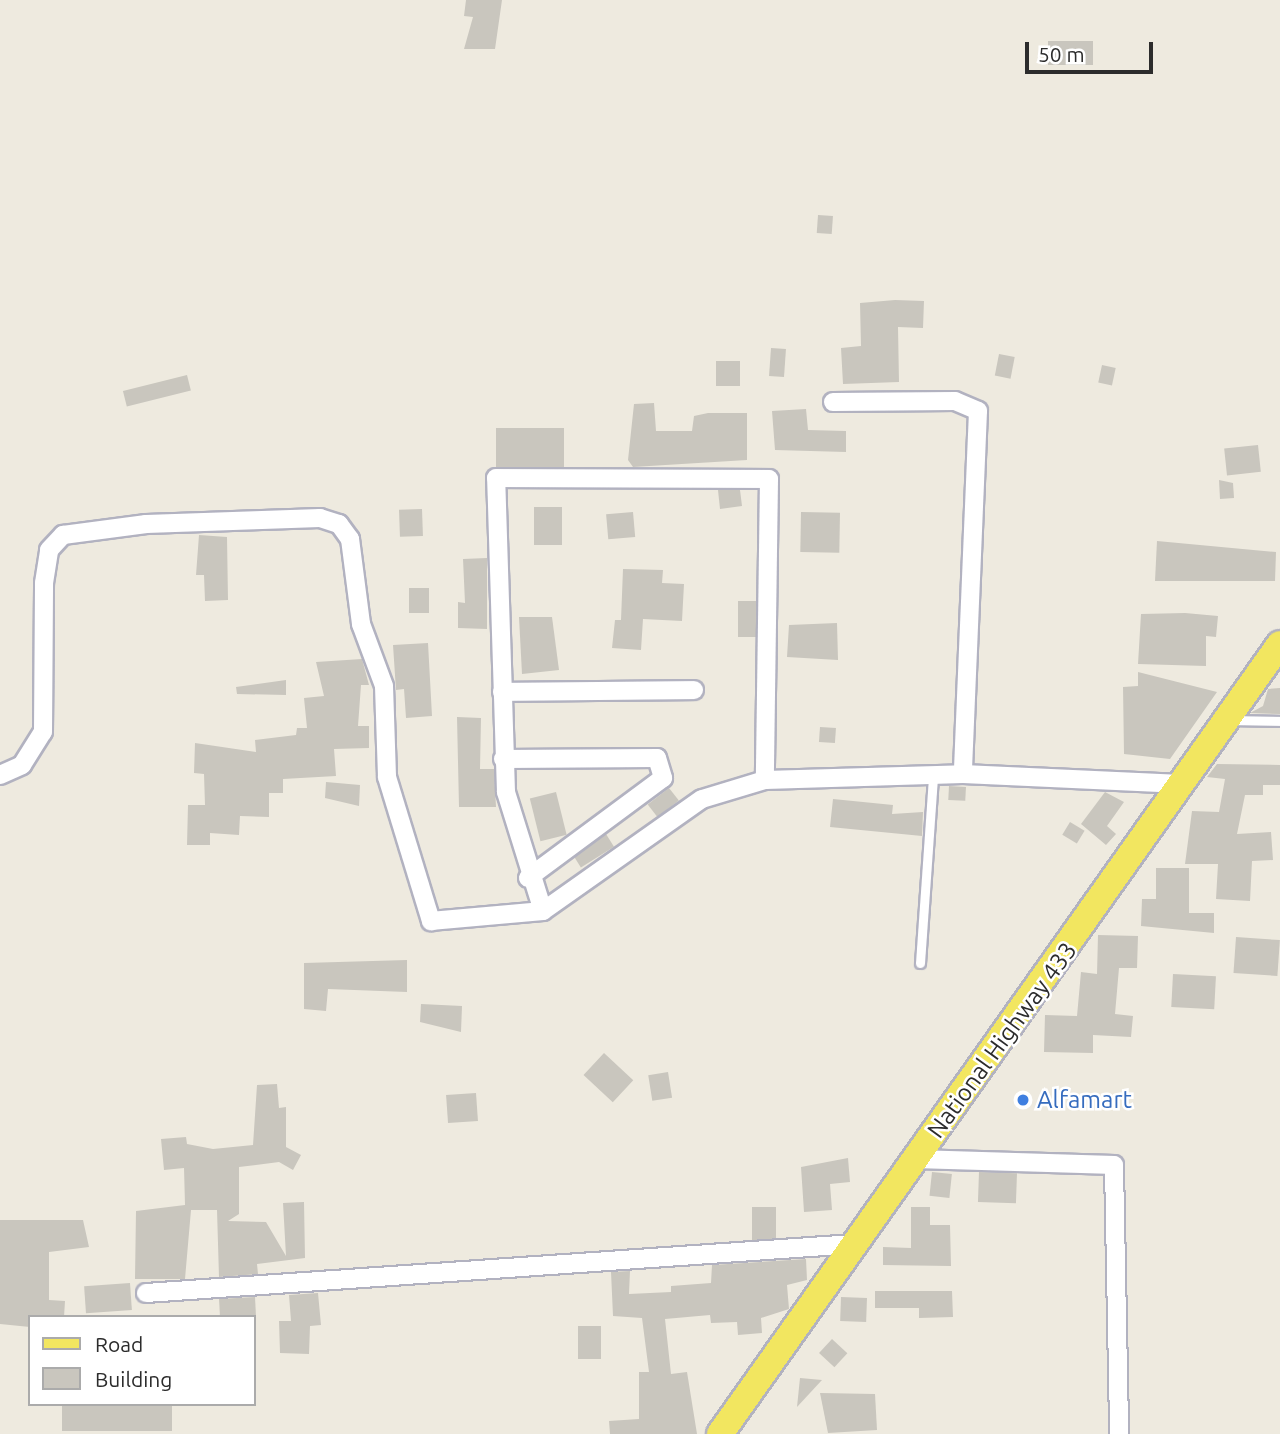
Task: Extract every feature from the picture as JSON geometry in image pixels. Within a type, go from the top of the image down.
[{"type":"main road","name":"National Highway 433","points":[[720,1434],[1280,644]]},
{"type":"street","points":[[833,402],[955,401],[978,411],[963,774]]},
{"type":"street","points":[[543,911],[528,878],[503,760],[496,478],[769,479],[765,779]]},
{"type":"street","points":[[0,775],[22,765],[43,732],[44,583],[49,551],[63,535],[146,524],[320,518],[339,524],[350,540],[361,624],[384,686],[387,777],[431,921],[543,911],[702,799],[765,779],[963,774],[1182,784]]},
{"type":"street","points":[[502,692],[694,690]]},
{"type":"street","points":[[503,760],[657,758],[663,778],[528,878]]},
{"type":"street","points":[[916,1159],[1114,1166],[1119,1434]]},
{"type":"street","points":[[146,1293],[854,1244]]},
{"type":"lane","points":[[1226,720],[1280,721]]},
{"type":"lane","points":[[920,963],[933,775]]},
{"type":"building","points":[[466,0],[502,0],[495,49],[464,49],[473,17],[464,16]]},
{"type":"building","points":[[1048,41],[1093,41],[1093,65],[1048,65]]},
{"type":"building","points":[[818,215],[833,216],[832,234],[817,233]]},
{"type":"building","points":[[924,301],[923,328],[898,327],[899,382],[843,384],[841,348],[861,346],[860,303]]},
{"type":"building","points":[[771,348],[786,349],[784,377],[769,376]]},
{"type":"building","points":[[999,354],[1015,357],[1011,379],[995,376]]},
{"type":"building","points":[[716,361],[740,361],[740,386],[716,386]]},
{"type":"building","points":[[1102,365],[1116,368],[1112,386],[1098,383]]},
{"type":"building","points":[[187,375],[191,391],[127,406],[123,391]]},
{"type":"building","points":[[654,403],[656,431],[692,431],[694,416],[708,413],[747,413],[747,460],[633,467],[628,460],[634,404]]},
{"type":"building","points":[[806,409],[808,430],[846,431],[846,452],[775,450],[772,411]]},
{"type":"building","points":[[496,428],[564,428],[564,467],[496,467]]},
{"type":"building","points":[[1258,445],[1261,472],[1227,475],[1224,449]]},
{"type":"building","points":[[1219,480],[1233,483],[1234,498],[1220,499]]},
{"type":"building","points":[[718,490],[740,490],[742,506],[720,509]]},
{"type":"building","points":[[534,507],[562,507],[562,545],[534,545]]},
{"type":"building","points":[[422,509],[423,536],[400,537],[399,510]]},
{"type":"building","points":[[633,512],[635,537],[608,539],[606,514]]},
{"type":"building","points":[[801,512],[840,513],[839,553],[800,552]]},
{"type":"building","points":[[199,535],[227,537],[228,600],[205,601],[204,575],[196,575]]},
{"type":"building","points":[[1157,541],[1276,552],[1275,581],[1155,581]]},
{"type":"building","points":[[487,558],[487,629],[458,628],[458,602],[465,603],[463,559]]},
{"type":"building","points":[[623,569],[663,570],[662,583],[684,584],[682,621],[643,619],[641,650],[612,648],[615,620],[621,620]]},
{"type":"building","points":[[409,588],[429,588],[429,613],[409,613]]},
{"type":"building","points":[[738,601],[756,601],[756,637],[738,637]]},
{"type":"building","points":[[1185,613],[1218,616],[1216,637],[1206,636],[1206,666],[1138,664],[1141,614]]},
{"type":"building","points":[[519,617],[552,617],[559,670],[522,674]]},
{"type":"building","points":[[837,623],[838,660],[787,657],[789,625]]},
{"type":"building","points":[[428,643],[432,716],[406,718],[404,689],[396,690],[393,645]]},
{"type":"building","points":[[362,659],[369,685],[361,685],[358,726],[369,726],[369,748],[334,749],[336,776],[283,779],[283,793],[269,793],[269,817],[240,816],[239,835],[210,833],[210,845],[187,845],[188,805],[205,805],[204,774],[194,773],[195,743],[256,752],[255,740],[296,735],[297,728],[307,728],[304,698],[324,696],[316,662]]},
{"type":"building","points":[[1138,672],[1217,692],[1170,759],[1124,754],[1123,687],[1138,686]]},
{"type":"building","points":[[286,680],[286,695],[237,694],[236,687]]},
{"type":"building","points":[[1280,688],[1280,714],[1250,713],[1263,706],[1268,689]]},
{"type":"building","points":[[457,717],[481,718],[480,769],[494,769],[496,807],[459,807]]},
{"type":"building","points":[[820,727],[836,728],[835,743],[819,742]]},
{"type":"building","points":[[1217,764],[1280,765],[1280,785],[1263,785],[1263,795],[1245,795],[1237,834],[1271,832],[1273,860],[1252,861],[1250,901],[1216,899],[1218,864],[1185,864],[1192,811],[1219,812],[1225,779],[1207,777]]},
{"type":"building","points":[[326,782],[360,785],[359,806],[325,798]]},
{"type":"building","points":[[949,786],[966,787],[965,801],[948,800]]},
{"type":"building","points":[[669,788],[679,801],[658,817],[648,805]]},
{"type":"building","points":[[556,792],[567,835],[540,841],[530,799]]},
{"type":"building","points":[[1105,792],[1124,802],[1107,826],[1116,834],[1106,845],[1081,824]]},
{"type":"building","points":[[833,799],[893,805],[892,814],[923,812],[922,836],[830,827]]},
{"type":"building","points":[[1070,822],[1085,831],[1077,844],[1062,835]]},
{"type":"building","points":[[606,834],[614,847],[581,867],[573,855]]},
{"type":"building","points":[[1156,868],[1189,868],[1189,913],[1214,913],[1214,933],[1141,926],[1142,899],[1156,899]]},
{"type":"building","points":[[1098,935],[1138,936],[1137,968],[1119,968],[1115,1014],[1133,1016],[1131,1037],[1093,1035],[1093,1053],[1044,1052],[1045,1015],[1077,1016],[1081,972],[1097,974]]},
{"type":"building","points":[[1236,937],[1280,940],[1277,976],[1233,973]]},
{"type":"building","points":[[407,960],[407,992],[328,989],[326,1011],[304,1009],[304,963]]},
{"type":"building","points":[[1173,974],[1216,976],[1214,1009],[1171,1007]]},
{"type":"building","points":[[421,1004],[462,1006],[461,1032],[420,1022]]},
{"type":"building","points":[[604,1053],[633,1080],[613,1102],[584,1075]]},
{"type":"building","points":[[668,1072],[672,1098],[652,1101],[648,1075]]},
{"type":"building","points":[[277,1084],[279,1108],[286,1107],[286,1147],[301,1155],[293,1170],[279,1162],[239,1167],[239,1214],[228,1221],[266,1222],[286,1256],[283,1203],[304,1202],[305,1258],[257,1264],[258,1274],[219,1277],[217,1210],[191,1210],[185,1279],[135,1279],[136,1211],[185,1205],[184,1168],[164,1170],[161,1139],[186,1137],[187,1144],[213,1149],[253,1145],[257,1085]]},
{"type":"building","points":[[476,1093],[478,1121],[448,1123],[446,1095]]},
{"type":"building","points":[[848,1158],[850,1182],[830,1184],[832,1210],[804,1212],[801,1167]]},
{"type":"building","points":[[932,1172],[952,1174],[949,1198],[929,1196]]},
{"type":"building","points":[[979,1172],[1017,1173],[1016,1203],[978,1202]]},
{"type":"building","points":[[752,1207],[776,1207],[776,1240],[752,1240]]},
{"type":"building","points":[[911,1207],[930,1207],[930,1225],[950,1225],[951,1266],[883,1265],[883,1247],[911,1248]]},
{"type":"building","points":[[0,1220],[83,1220],[89,1247],[49,1252],[49,1300],[65,1301],[64,1315],[28,1315],[28,1327],[0,1324]]},
{"type":"building","points":[[806,1259],[807,1280],[787,1285],[789,1309],[761,1318],[762,1333],[738,1335],[737,1322],[711,1323],[710,1315],[665,1319],[671,1374],[687,1372],[697,1434],[610,1434],[609,1421],[639,1419],[639,1372],[649,1372],[642,1318],[613,1316],[611,1272],[630,1271],[629,1294],[671,1292],[671,1286],[711,1283],[712,1265]]},
{"type":"building","points":[[130,1283],[132,1310],[86,1313],[84,1286]]},
{"type":"building","points":[[875,1291],[952,1291],[953,1317],[919,1318],[919,1308],[875,1308]]},
{"type":"building","points":[[318,1293],[321,1325],[310,1326],[309,1354],[280,1353],[279,1321],[291,1321],[289,1295]]},
{"type":"building","points":[[255,1297],[256,1315],[220,1315],[219,1299]]},
{"type":"building","points":[[841,1297],[867,1298],[866,1322],[840,1321]]},
{"type":"building","points":[[578,1326],[601,1326],[601,1359],[578,1359]]},
{"type":"building","points":[[832,1339],[847,1353],[834,1367],[819,1353]]},
{"type":"building","points":[[800,1378],[822,1380],[797,1407]]},
{"type":"building","points":[[820,1393],[875,1394],[877,1430],[828,1433]]},
{"type":"building","points":[[62,1406],[172,1406],[172,1431],[62,1431]]},
{"type":"place","name":"Alfamart","points":[[1023,1100]]}]
